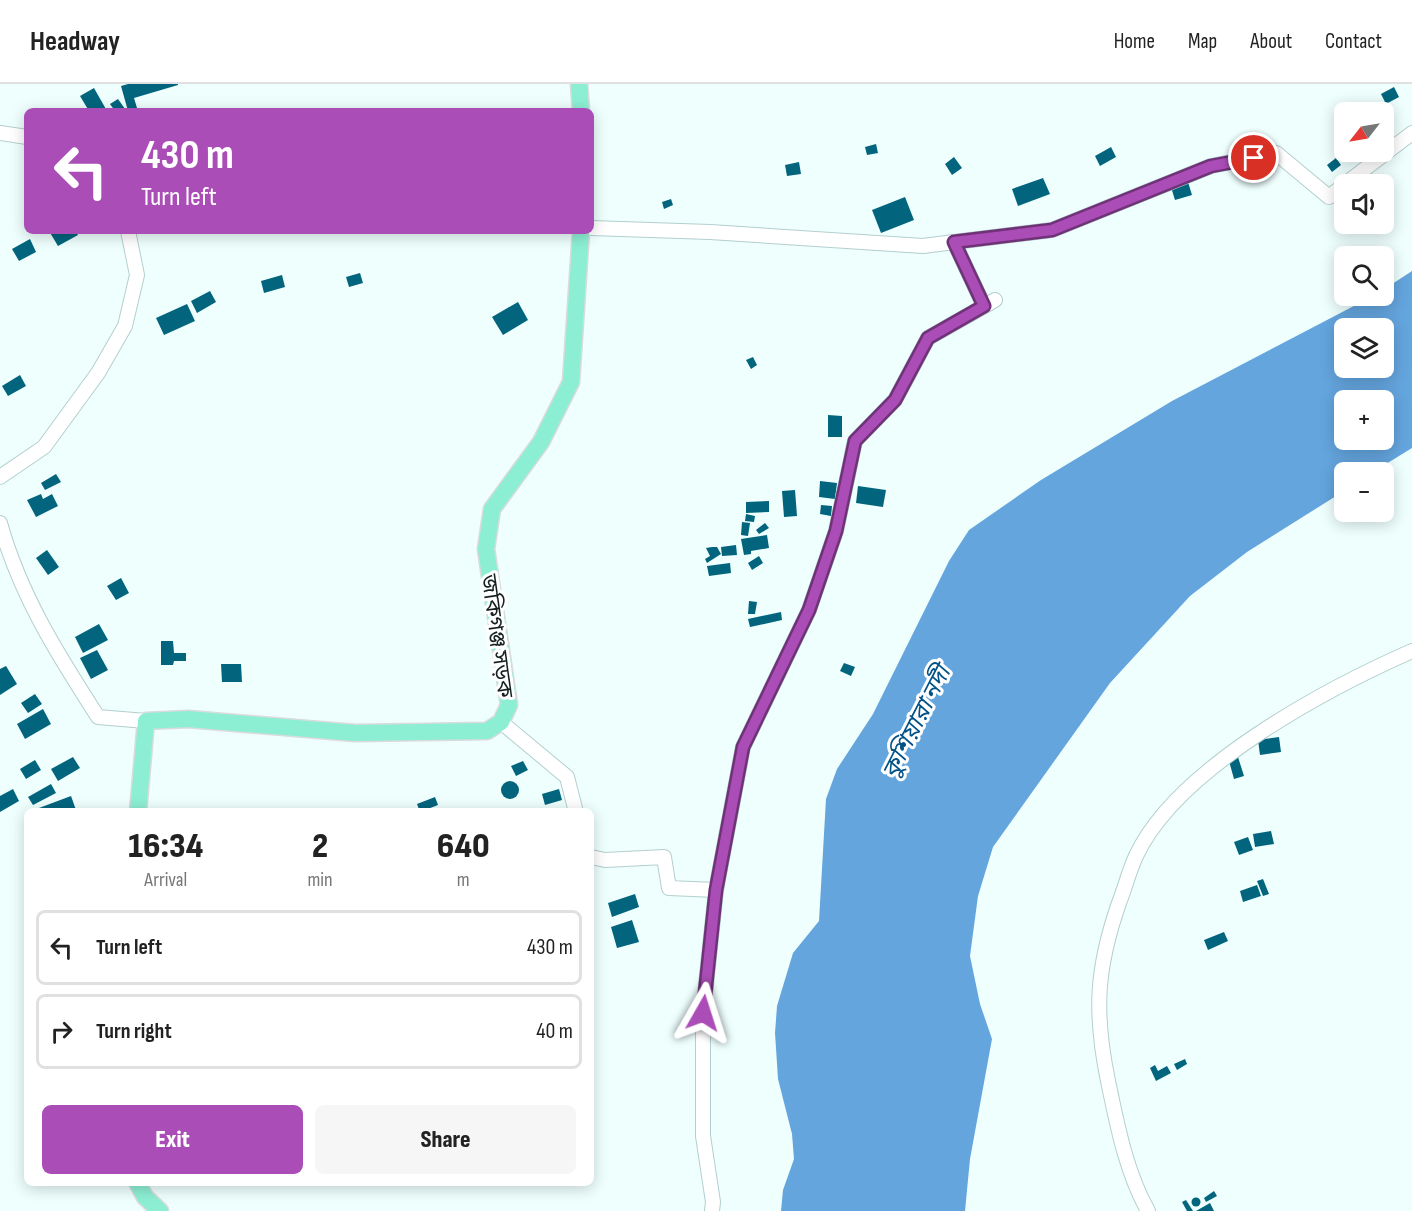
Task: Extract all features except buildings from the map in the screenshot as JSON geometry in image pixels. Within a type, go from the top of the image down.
[{"type":"main road","points":[[579,84],[581,108]]},
{"type":"main road","name":"জকিগঞ্জ সড়ক","points":[[146,721],[188,719],[355,733],[488,731],[501,722],[509,705],[486,549],[492,508],[541,442],[571,382],[581,234]]},
{"type":"main road","points":[[138,808],[146,721]]},
{"type":"main road","points":[[139,1186],[145,1197],[160,1211]]},
{"type":"street","points":[[0,133],[24,137]]},
{"type":"street","points":[[1358,174],[1412,133]]},
{"type":"street","points":[[594,228],[710,232],[923,246],[1052,230],[1211,166],[1276,153],[1329,197],[1334,193]]},
{"type":"street","points":[[0,477],[44,447],[98,373],[125,326],[137,275],[129,234]]},
{"type":"street","points":[[712,1211],[713,1202],[703,1136],[703,1013],[716,890],[743,747],[809,610],[836,531],[855,441],[895,400],[928,338],[990,303],[954,242]]},
{"type":"street","points":[[0,523],[12,565],[49,641],[98,717],[146,721]]},
{"type":"street","points":[[1148,1211],[1120,1137],[1104,1059],[1097,1004],[1106,941],[1137,855],[1169,809],[1227,755],[1309,703],[1412,651]]},
{"type":"street","points":[[501,722],[567,777],[575,808]]},
{"type":"street","points":[[594,858],[605,860],[664,857],[669,888],[716,890]]},
{"type":"water","name":"কুশিয়ারা নদী","points":[[1412,271],[1412,448],[1389,462],[1334,462],[1334,497],[1247,552],[1190,596],[1110,683],[993,847],[978,896],[970,956],[980,1004],[992,1039],[970,1159],[965,1211],[781,1211],[783,1190],[794,1159],[792,1134],[778,1079],[775,1033],[777,1006],[793,953],[819,921],[826,799],[837,769],[873,714],[949,561],[969,530],[1041,480],[1172,401],[1354,306],[1394,306],[1394,283]]},
{"type":"route","points":[[703,1013],[716,890],[743,747],[809,610],[836,531],[855,441],[895,400],[928,338],[984,306],[954,242],[1052,230],[1211,166],[1254,158]]}]
